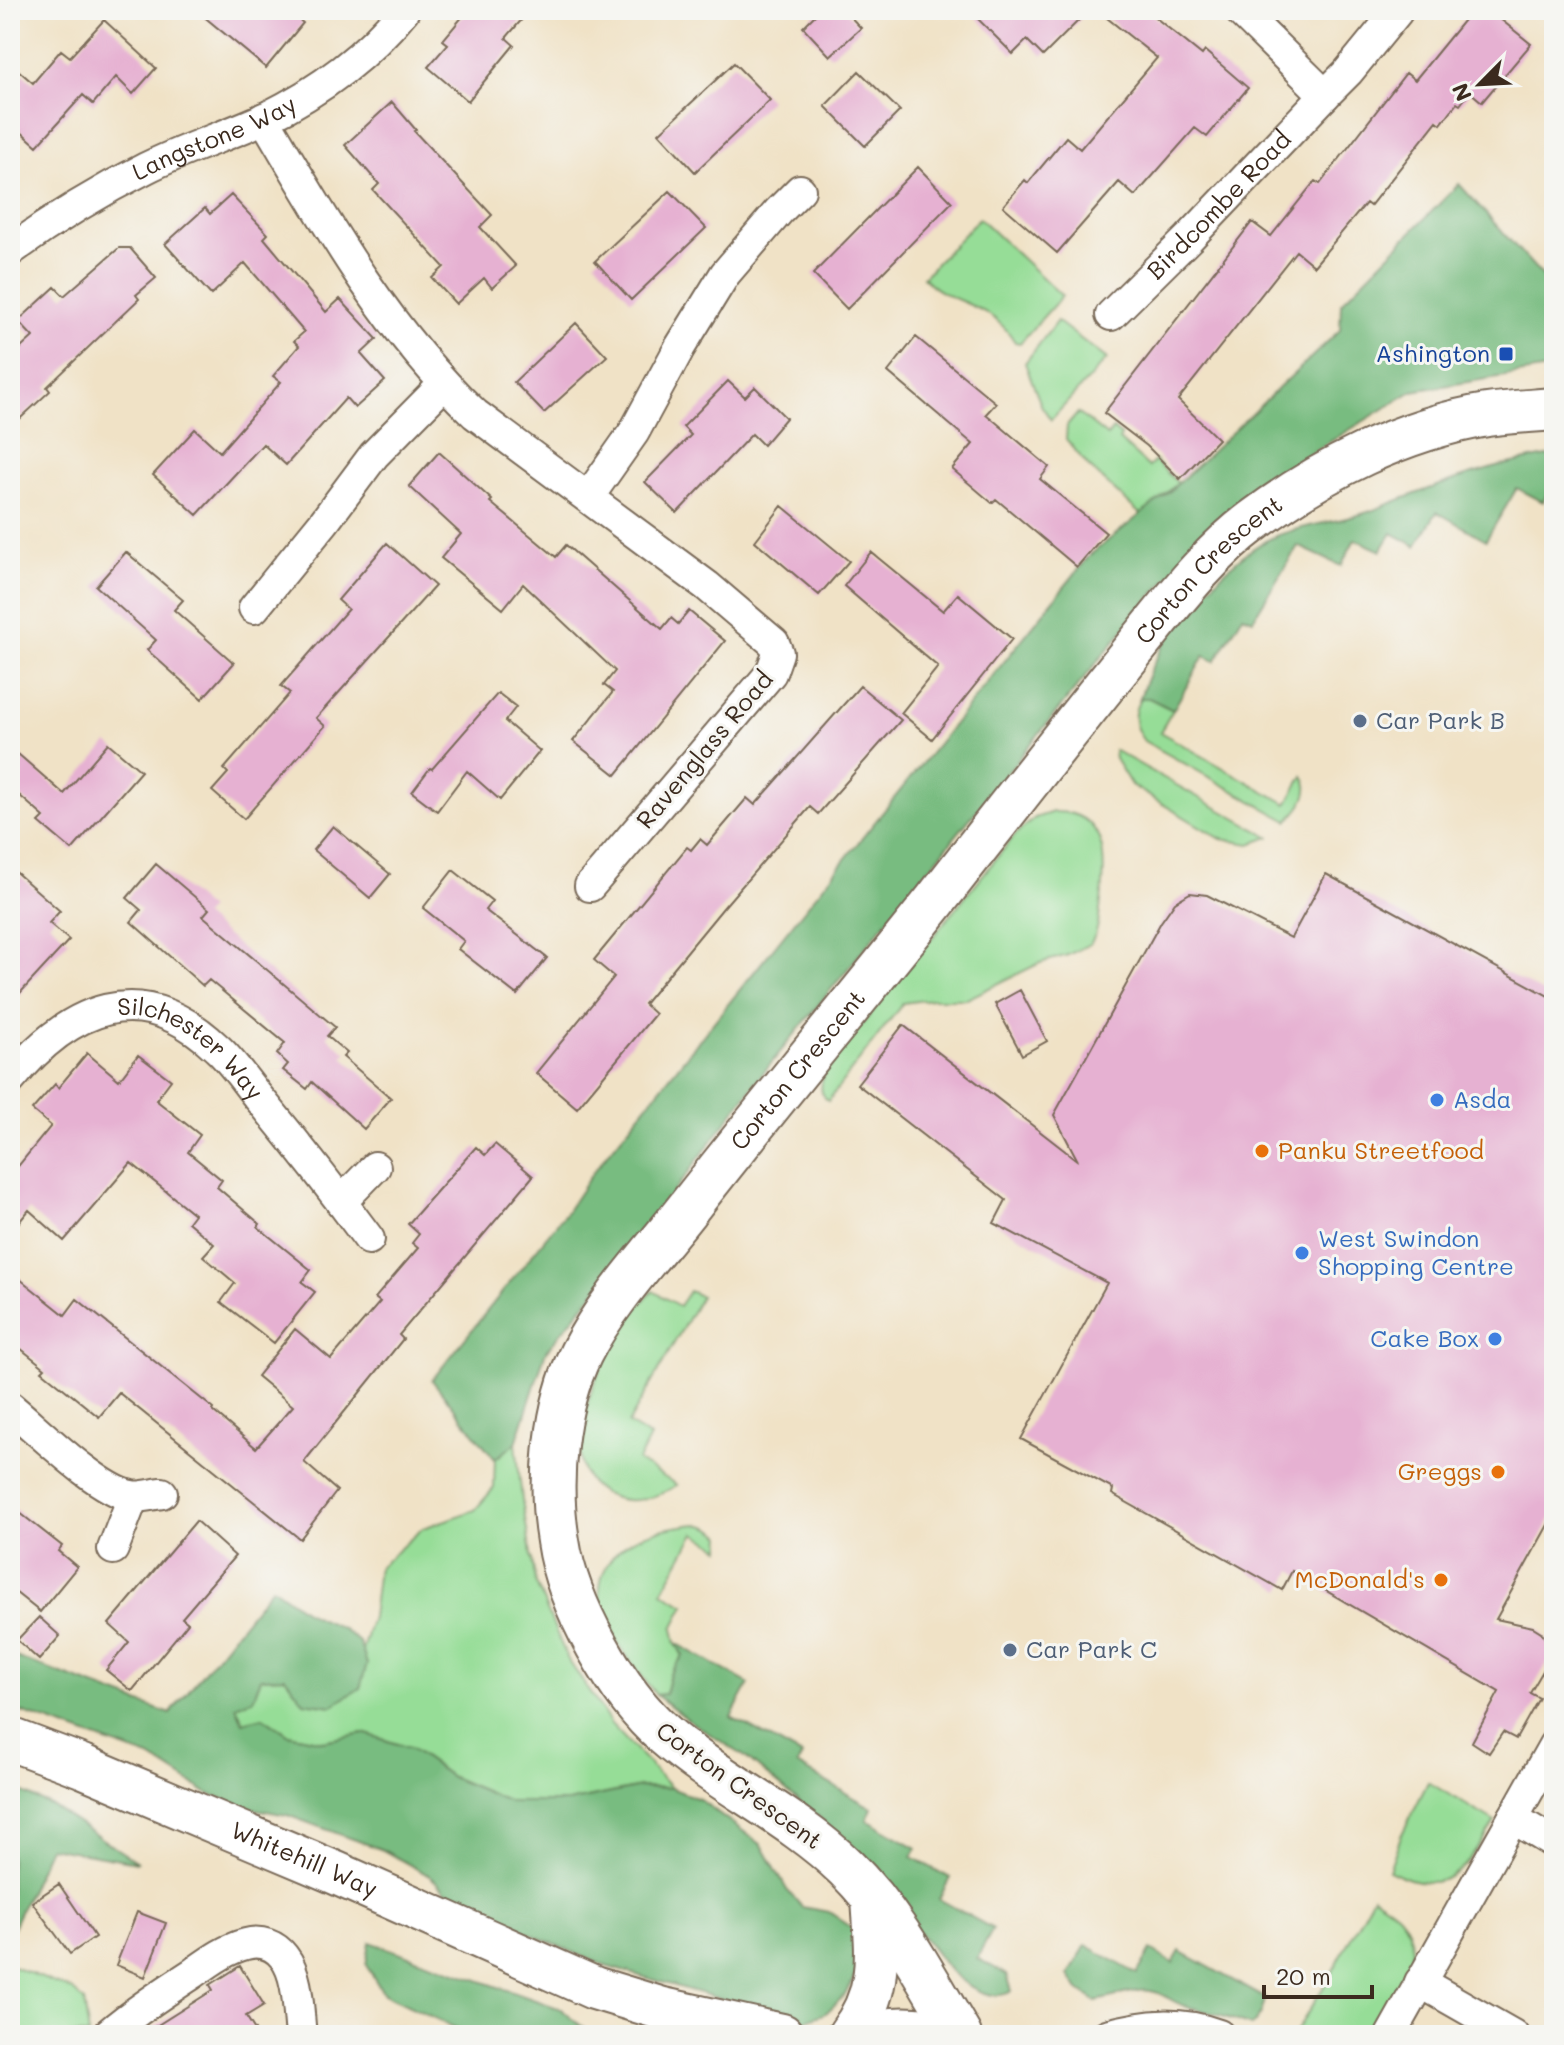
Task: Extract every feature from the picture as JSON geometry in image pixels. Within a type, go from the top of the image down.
[{"type":"street","name":"Langstone Way","points":[[10,251],[52,221],[147,168],[264,118],[327,82],[386,33],[404,10]]},
{"type":"street","points":[[1239,10],[1325,95]]},
{"type":"street","name":"Birdcombe Road","points":[[1111,315],[1348,72],[1397,12],[1394,10]]},
{"type":"street","name":"Ravenglass Road","points":[[264,118],[370,288],[397,327],[444,384],[475,414],[589,496],[767,634],[774,643],[778,653],[771,673],[590,886]]},
{"type":"street","points":[[589,496],[634,432],[680,347],[725,274],[800,190]]},
{"type":"street","points":[[254,608],[374,455],[444,384]]},
{"type":"street","name":"Corton Crescent","points":[[960,2035],[896,1930],[851,1872],[825,1848],[664,1735],[627,1693],[601,1654],[583,1619],[558,1543],[554,1467],[558,1430],[571,1378],[581,1354],[610,1308],[704,1188],[1093,700],[1192,579],[1220,550],[1249,524],[1294,492],[1398,438],[1488,415],[1554,409]]},
{"type":"street","name":"Silchester Way","points":[[10,1080],[35,1050],[77,1020],[119,1008],[151,1009],[163,1013],[191,1027],[218,1049],[369,1239]]},
{"type":"street","points":[[341,1202],[375,1167]]},
{"type":"street","points":[[10,1407],[114,1490],[148,1495],[113,1549]]},
{"type":"street","name":"Whitehill Way","points":[[10,1739],[322,1867],[594,1988],[663,2009],[782,2035]]},
{"type":"street","points":[[1391,2035],[1554,1745]]},
{"type":"street","points":[[1513,1818],[1554,1843]]},
{"type":"street","points":[[849,2035],[867,2008],[876,1979],[873,1898]]},
{"type":"street","points":[[107,2035],[125,2019],[226,1951],[261,1942],[274,1947],[291,1968],[301,2035]]},
{"type":"street","points":[[1420,1982],[1513,2035]]},
{"type":"street","name":"Whitehill Way","points":[[594,1988],[647,2035]]},
{"type":"street","points":[[1107,2035],[1147,2025],[1174,2024],[1197,2027],[1219,2035]]},
{"type":"street","points":[[859,2035],[889,2028],[948,2035]]},
{"type":"green space","points":[[1459,184],[1554,289],[1554,368],[1413,391],[1248,492],[1142,607],[759,1078],[640,1237],[546,1351],[516,1443],[495,1459],[432,1380],[567,1211],[593,1172],[1090,555],[1170,491],[1340,330],[1341,303]]},
{"type":"green space","points":[[979,218],[1062,296],[1020,343],[1015,342],[993,318],[933,287],[923,277]]},
{"type":"green space","points":[[1057,321],[1107,359],[1051,420],[1041,405],[1025,363]]},
{"type":"green space","points":[[1078,413],[1107,436],[1113,429],[1121,436],[1119,440],[1149,467],[1155,461],[1178,483],[1141,515],[1088,466],[1066,439],[1067,426]]},
{"type":"green space","points":[[1554,455],[1554,493],[1549,490],[1543,502],[1517,488],[1486,540],[1437,512],[1416,546],[1392,533],[1381,551],[1355,539],[1341,566],[1298,546],[1253,619],[1243,615],[1215,661],[1204,656],[1173,710],[1149,698],[1141,698],[1138,703],[1163,647],[1189,610],[1240,558],[1258,546],[1285,533],[1356,516],[1482,471]]},
{"type":"green space","points":[[1141,698],[1149,698],[1173,710],[1160,732],[1287,804],[1303,776],[1307,788],[1301,806],[1288,821],[1144,741],[1135,720]]},
{"type":"green space","points":[[1114,750],[1269,837],[1250,844],[1221,839],[1131,785],[1115,759]]},
{"type":"green space","points":[[1053,812],[1085,819],[1100,841],[1103,886],[1097,929],[1090,944],[1068,955],[1040,963],[967,999],[903,1003],[828,1101],[821,1089],[829,1065],[1016,834],[1035,818]]},
{"type":"green space","points":[[653,1291],[679,1306],[689,1291],[701,1296],[628,1424],[650,1437],[638,1461],[677,1485],[652,1497],[625,1500],[607,1495],[590,1482],[582,1464],[580,1441],[584,1416],[601,1367],[624,1324]]},
{"type":"green space","points":[[516,1443],[536,1584],[567,1658],[611,1724],[671,1788],[640,1787],[568,1802],[510,1802],[451,1777],[412,1749],[364,1733],[323,1741],[288,1734],[263,1717],[243,1722],[236,1706],[253,1699],[261,1678],[285,1677],[304,1702],[367,1664],[362,1650],[372,1617],[378,1568],[423,1528],[475,1510],[494,1488],[495,1459]]},
{"type":"green space","points":[[697,1524],[711,1528],[722,1536],[721,1548],[695,1533],[662,1592],[685,1605],[673,1628],[683,1656],[670,1674],[665,1694],[656,1695],[612,1634],[600,1602],[602,1578],[618,1550],[629,1542],[655,1531]]},
{"type":"green space","points":[[272,1587],[311,1615],[342,1628],[359,1642],[367,1664],[360,1688],[332,1706],[304,1702],[285,1677],[261,1678],[253,1699],[236,1706],[243,1722],[263,1717],[288,1734],[323,1741],[364,1733],[412,1749],[451,1777],[510,1802],[568,1802],[640,1787],[671,1788],[699,1799],[762,1845],[787,1890],[802,1907],[829,1912],[851,1927],[861,1942],[859,1968],[845,1995],[826,2013],[802,2022],[605,1966],[457,1902],[430,1876],[383,1850],[287,1815],[245,1807],[207,1793],[152,1758],[10,1708],[10,1655],[170,1714]]},
{"type":"green space","points":[[676,1643],[749,1684],[731,1717],[802,1756],[797,1765],[872,1808],[867,1820],[917,1848],[912,1857],[950,1878],[939,1899],[993,1929],[977,1958],[1007,1975],[1012,1991],[988,1994],[957,1977],[822,1820],[744,1756],[656,1695],[665,1694],[670,1674],[683,1656]]},
{"type":"green space","points":[[1428,1782],[1495,1822],[1464,1865],[1441,1880],[1426,1882],[1389,1870],[1401,1836]]},
{"type":"green space","points":[[10,1787],[50,1805],[137,1862],[49,1847],[10,1934]]},
{"type":"green space","points":[[1373,1896],[1399,1915],[1408,1929],[1412,1944],[1411,1960],[1400,1990],[1373,2035],[1294,2035],[1328,1980]]},
{"type":"green space","points":[[370,1942],[561,2009],[592,2035],[470,2035],[384,1994],[366,1965]]},
{"type":"green space","points":[[1086,1945],[1137,1974],[1151,1950],[1173,1963],[1180,1951],[1265,1998],[1262,2010],[1251,2026],[1179,2004],[1152,1991],[1138,1991],[1095,2001],[1079,1990],[1069,1975]]},
{"type":"green space","points":[[10,1965],[72,1990],[84,2001],[89,2035],[10,2035]]},
{"type":"building","points":[[196,10],[288,10],[303,23],[266,68]]},
{"type":"building","points":[[468,10],[530,10],[506,38],[514,45],[468,101],[428,67],[448,44],[443,40]]},
{"type":"building","points":[[820,10],[844,10],[861,28],[830,56],[803,27]]},
{"type":"building","points":[[969,10],[1089,10],[1043,56],[1027,40],[1013,54]]},
{"type":"building","points":[[1097,10],[1146,10],[1202,55],[1205,51],[1248,88],[1207,137],[1195,128],[1135,196],[1119,182],[1057,253],[1003,206],[1025,180],[1028,183],[1066,137],[1080,149],[1157,58]]},
{"type":"building","points":[[1472,10],[1489,10],[1531,44],[1482,102],[1470,92],[1441,124],[1437,121],[1370,206],[1366,203],[1314,266],[1296,251],[1178,400],[1218,439],[1180,479],[1147,446],[1104,413],[1252,222],[1271,236],[1315,181],[1320,184],[1406,73],[1415,80]]},
{"type":"building","points":[[104,20],[156,68],[133,94],[116,77],[93,104],[83,95],[37,146],[10,122],[10,63],[33,83],[61,50],[70,57]]},
{"type":"building","points":[[734,63],[770,100],[695,172],[659,133]]},
{"type":"building","points":[[859,71],[900,111],[865,146],[825,106]]},
{"type":"building","points":[[392,102],[414,131],[492,215],[480,227],[516,266],[492,288],[484,278],[456,304],[432,278],[444,267],[373,190],[379,184],[345,145]]},
{"type":"building","points":[[918,167],[952,202],[847,309],[813,274]]},
{"type":"building","points":[[670,191],[706,228],[631,300],[595,261]]},
{"type":"building","points":[[231,195],[268,234],[264,238],[326,312],[340,299],[377,339],[361,354],[385,381],[355,408],[346,398],[286,465],[263,444],[197,515],[153,475],[195,429],[220,452],[281,382],[273,376],[299,346],[294,341],[304,332],[245,263],[211,295],[165,244],[205,208],[210,214]]},
{"type":"building","points":[[119,248],[130,248],[156,278],[136,295],[139,299],[47,387],[50,391],[10,428],[10,358],[33,337],[18,321],[55,287],[64,296]]},
{"type":"building","points":[[576,323],[607,356],[544,413],[514,382]]},
{"type":"building","points":[[916,337],[996,403],[986,414],[1049,467],[1040,479],[1106,533],[1077,567],[996,499],[992,503],[952,469],[973,444],[888,372]]},
{"type":"building","points":[[728,381],[745,397],[755,387],[786,418],[763,445],[752,434],[677,513],[645,482],[691,435],[683,427]]},
{"type":"building","points":[[439,452],[492,500],[490,502],[556,557],[566,545],[662,629],[671,618],[678,624],[689,611],[725,641],[616,775],[573,741],[613,692],[604,685],[615,671],[523,584],[503,609],[441,558],[461,534],[409,486]]},
{"type":"building","points":[[782,506],[849,561],[819,595],[755,541]]},
{"type":"building","points":[[387,543],[435,586],[316,718],[325,726],[244,819],[212,791],[228,773],[224,769],[290,693],[281,686],[348,609],[338,600]]},
{"type":"building","points":[[126,552],[183,600],[174,610],[234,663],[202,699],[147,650],[156,640],[96,586]]},
{"type":"building","points":[[871,552],[943,611],[958,594],[1012,639],[932,739],[901,713],[938,667],[844,586]]},
{"type":"building","points":[[860,686],[901,720],[818,814],[810,807],[723,908],[644,1004],[655,1014],[577,1108],[536,1073],[614,977],[594,960],[687,847],[691,850],[700,839],[707,845],[747,798],[755,805]]},
{"type":"building","points":[[498,693],[516,707],[505,721],[540,751],[500,800],[467,771],[437,811],[412,792]]},
{"type":"building","points":[[108,743],[141,771],[72,850],[39,822],[44,817],[10,787],[10,747],[64,794]]},
{"type":"building","points":[[333,826],[390,874],[370,898],[313,850]]},
{"type":"building","points":[[156,864],[209,909],[203,916],[335,1027],[327,1036],[347,1053],[343,1057],[391,1098],[364,1129],[312,1082],[307,1089],[283,1070],[288,1064],[277,1054],[285,1043],[209,980],[203,986],[131,922],[141,910],[127,898]]},
{"type":"building","points":[[10,867],[60,911],[49,923],[69,940],[10,1004]]},
{"type":"building","points":[[453,870],[492,901],[485,910],[547,958],[517,995],[458,949],[464,941],[423,908]]},
{"type":"building","name":"West Swindon Shopping Centre","points":[[1326,874],[1554,999],[1554,1514],[1496,1619],[1533,1627],[1541,1632],[1551,1648],[1551,1657],[1530,1693],[1539,1698],[1516,1739],[1503,1732],[1489,1753],[1472,1742],[1499,1692],[1292,1571],[1282,1590],[1112,1494],[1113,1489],[1021,1439],[1107,1283],[994,1223],[1006,1200],[857,1084],[903,1025],[1078,1161],[1054,1115],[1175,902],[1190,893],[1207,895],[1291,938]]},
{"type":"building","points":[[1020,990],[1047,1041],[1022,1055],[995,1004]]},
{"type":"building","points":[[87,1053],[119,1080],[138,1055],[171,1080],[156,1100],[200,1135],[188,1152],[222,1180],[217,1187],[260,1224],[258,1227],[311,1270],[302,1282],[315,1292],[274,1343],[221,1302],[235,1283],[203,1256],[214,1244],[188,1222],[194,1214],[131,1163],[64,1241],[29,1210],[10,1233],[10,1176],[51,1126],[32,1110],[55,1084],[58,1088]]},
{"type":"building","points":[[495,1144],[533,1176],[399,1335],[403,1339],[304,1462],[337,1491],[300,1539],[119,1393],[99,1417],[42,1371],[45,1368],[10,1340],[10,1271],[65,1315],[77,1299],[214,1409],[256,1448],[293,1406],[257,1376],[295,1329],[331,1359],[380,1302],[375,1298],[418,1248],[412,1243],[419,1234],[408,1224],[476,1147],[485,1155]]},
{"type":"building","points":[[10,1505],[62,1546],[58,1551],[77,1567],[40,1612],[10,1588]]},
{"type":"building","points":[[196,1521],[235,1556],[182,1618],[188,1623],[132,1691],[106,1670],[129,1642],[109,1624]]},
{"type":"building","points":[[39,1617],[60,1636],[39,1660],[17,1640]]},
{"type":"building","points":[[59,1884],[95,1937],[70,1954],[32,1902]]},
{"type":"building","points":[[137,1912],[166,1923],[145,1977],[116,1965]]},
{"type":"building","points":[[240,1966],[264,2005],[246,2016],[258,2035],[142,2035],[213,1990],[210,1985]]},
{"type":"place","name":"Ashington","points":[[1506,354]]},
{"type":"place","name":"Car Park B","points":[[1360,721]]},
{"type":"place","name":"Asda","points":[[1437,1100]]},
{"type":"place","name":"Panku Streetfood","points":[[1262,1151]]},
{"type":"place","name":"West Swindon Shopping Centre","points":[[1302,1253]]},
{"type":"place","name":"Cake Box","points":[[1495,1339]]},
{"type":"place","name":"Greggs","points":[[1498,1472]]},
{"type":"place","name":"McDonald's","points":[[1441,1580]]},
{"type":"place","name":"Car Park C","points":[[1010,1650]]}]
